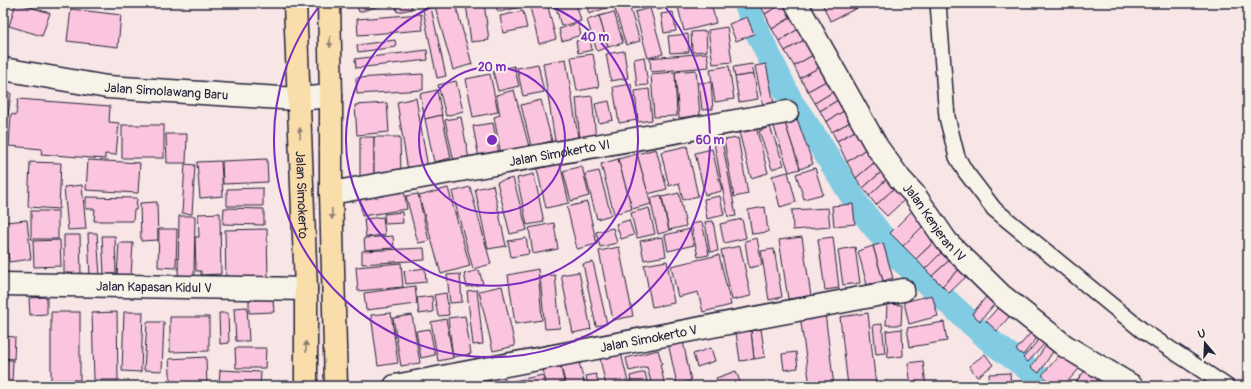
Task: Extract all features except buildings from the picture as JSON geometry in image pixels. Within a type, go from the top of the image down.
[{"type":"highway","name":"Jalan Simokerto","points":[[295,3],[306,289],[306,386]]},
{"type":"highway","points":[[329,3],[331,193],[336,386]]},
{"type":"street","name":"Jalan Kenjeran IV","points":[[796,3],[877,147],[900,179],[914,194],[947,242],[1001,295],[1065,346],[1132,386]]},
{"type":"street","name":"Jalan Simolawang Baru","points":[[3,69],[107,87],[298,99],[331,96]]},
{"type":"street","name":"Jalan Simokerto VI","points":[[331,193],[787,112]]},
{"type":"street","name":"Jalan Kapasan Kidul V","points":[[3,284],[306,289]]},
{"type":"street","name":"Jalan Simokerto V","points":[[395,386],[903,290]]},
{"type":"lane","points":[[938,3],[948,117],[956,156],[964,171],[994,209],[1143,332],[1226,386]]},
{"type":"waterway","points":[[746,3],[756,29],[791,102],[819,143],[859,207],[898,257],[993,343],[1028,369],[1047,386]]}]
